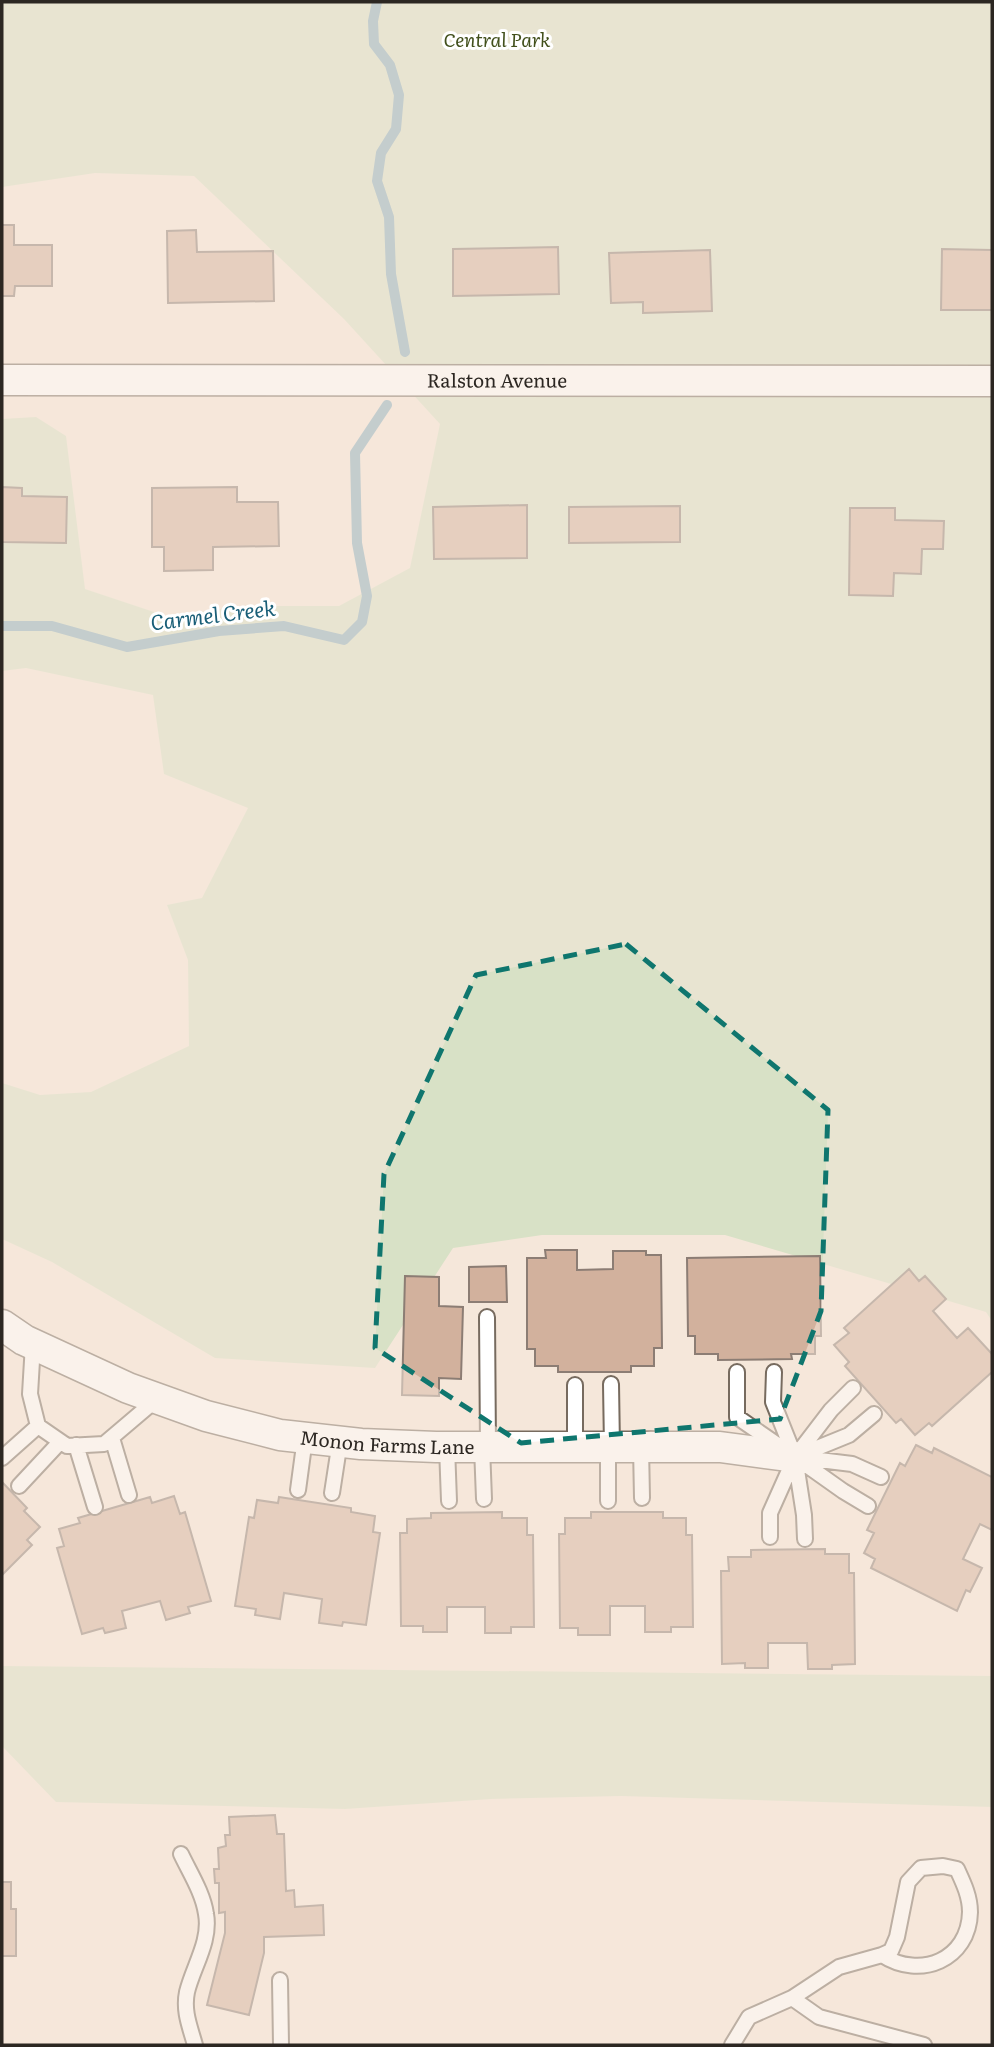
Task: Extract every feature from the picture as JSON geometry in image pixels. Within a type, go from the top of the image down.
[{"type":"street","name":"Ralston Avenue","points":[[2,380],[992,381]]},
{"type":"street","name":"Monon Farms Lane","points":[[2,1325],[33,1344],[128,1388],[206,1416],[280,1435],[447,1447],[720,1447],[795,1457]]},
{"type":"lane","points":[[484,1499],[487,1317]]},
{"type":"lane","points":[[33,1344],[30,1394],[38,1426],[67,1446],[104,1444],[157,1399]]},
{"type":"lane","points":[[737,1372],[737,1418],[868,1506]]},
{"type":"lane","points":[[774,1372],[773,1402],[795,1457],[805,1539]]},
{"type":"lane","points":[[608,1501],[611,1384]]},
{"type":"lane","points":[[575,1385],[575,1447]]},
{"type":"lane","points":[[770,1537],[770,1513],[795,1457],[831,1410],[853,1388]]},
{"type":"lane","points":[[795,1457],[849,1435],[874,1414]]},
{"type":"lane","points":[[2,1458],[38,1426]]},
{"type":"lane","points":[[112,1438],[129,1495]]},
{"type":"lane","points":[[298,1490],[305,1438]]},
{"type":"lane","points":[[332,1493],[340,1441]]},
{"type":"lane","points":[[19,1486],[60,1442]]},
{"type":"lane","points":[[76,1445],[95,1507]]},
{"type":"lane","points":[[447,1447],[449,1501]]},
{"type":"lane","points":[[641,1447],[642,1498]]},
{"type":"lane","points":[[795,1457],[852,1464],[881,1477]]},
{"type":"lane","points":[[181,1854],[206,1916],[205,1938],[187,1993],[186,2012],[195,2045]]},
{"type":"lane","points":[[732,2045],[748,2017],[792,1998],[839,1967],[889,1956],[925,1967],[950,1956],[965,1935],[970,1912],[965,1886],[957,1869],[943,1866],[921,1868],[908,1882],[897,1937],[889,1956]]},
{"type":"lane","points":[[280,1980],[281,2045]]},
{"type":"lane","points":[[792,1998],[819,2017],[923,2045]]},
{"type":"highlighted area","points":[[626,944],[828,1110],[821,1311],[780,1419],[521,1443],[375,1348],[384,1174],[476,975]]},
{"type":"green space","name":"Central Park","points":[[2,2],[992,2],[992,1321],[986,1312],[725,1235],[542,1235],[453,1248],[375,1368],[215,1358],[52,1262],[2,1239],[2,1083],[40,1095],[91,1092],[189,1046],[188,960],[167,905],[202,898],[248,808],[164,774],[153,695],[26,668],[2,671],[2,419],[36,417],[66,436],[85,589],[166,616],[247,606],[339,606],[410,568],[440,424],[344,319],[194,176],[95,173],[2,187]]},
{"type":"green space","points":[[2,1666],[992,1676],[992,1807],[621,1796],[491,1799],[345,1809],[56,1802],[2,1746]]},
{"type":"building","points":[[2,225],[14,225],[14,245],[52,245],[52,286],[15,286],[14,296],[2,296]]},
{"type":"building","points":[[196,230],[197,252],[273,251],[274,301],[168,303],[167,231]]},
{"type":"building","points":[[558,247],[559,294],[453,296],[453,249]]},
{"type":"building","points":[[942,249],[992,250],[992,310],[941,310]]},
{"type":"building","points":[[710,250],[712,311],[643,313],[643,302],[611,303],[609,253]]},
{"type":"building","points":[[2,487],[22,488],[22,496],[67,497],[66,543],[2,542]]},
{"type":"building","points":[[237,487],[237,502],[278,502],[279,546],[213,547],[213,570],[164,571],[164,547],[152,547],[152,488]]},
{"type":"building","points":[[527,505],[527,558],[434,559],[433,507]]},
{"type":"building","points":[[680,506],[680,542],[569,543],[569,507]]},
{"type":"building","points":[[850,508],[895,508],[895,520],[944,521],[943,549],[922,549],[921,574],[894,573],[893,596],[849,595]]},
{"type":"building","points":[[545,1250],[577,1250],[577,1270],[613,1269],[613,1251],[646,1251],[646,1255],[661,1255],[662,1348],[654,1348],[654,1366],[631,1366],[631,1372],[558,1372],[558,1366],[535,1366],[535,1349],[527,1349],[527,1258],[546,1258]]},
{"type":"building","points":[[820,1256],[821,1336],[815,1336],[815,1354],[791,1354],[792,1359],[718,1360],[718,1354],[695,1354],[695,1336],[688,1336],[687,1258]]},
{"type":"building","points":[[506,1266],[507,1302],[469,1302],[469,1267]]},
{"type":"building","points":[[909,1269],[919,1281],[925,1276],[946,1299],[933,1311],[957,1338],[968,1328],[992,1354],[992,1372],[932,1426],[929,1423],[915,1435],[901,1419],[896,1423],[845,1366],[849,1362],[834,1345],[849,1333],[844,1328]]},
{"type":"building","points":[[405,1276],[439,1277],[439,1306],[463,1307],[461,1379],[439,1378],[439,1396],[402,1395]]},
{"type":"building","points":[[916,1445],[932,1453],[934,1448],[992,1477],[992,1530],[980,1524],[963,1559],[982,1568],[970,1592],[966,1590],[957,1611],[871,1568],[875,1559],[864,1553],[874,1533],[867,1530],[900,1463],[905,1466]]},
{"type":"building","points":[[2,1482],[27,1508],[24,1511],[40,1527],[27,1540],[32,1545],[2,1575]]},
{"type":"building","points":[[174,1496],[180,1514],[185,1512],[211,1601],[188,1607],[190,1613],[166,1620],[160,1601],[122,1611],[126,1628],[105,1633],[103,1628],[82,1634],[57,1548],[64,1546],[59,1529],[80,1523],[78,1518],[150,1497],[152,1503]]},
{"type":"building","points":[[279,1497],[351,1508],[351,1512],[375,1516],[373,1532],[380,1533],[366,1625],[319,1623],[322,1599],[284,1593],[280,1619],[255,1615],[256,1609],[235,1606],[249,1517],[254,1518],[257,1500],[278,1503]]},
{"type":"building","points":[[502,1512],[502,1518],[527,1518],[527,1535],[533,1535],[534,1627],[511,1627],[511,1633],[485,1633],[485,1607],[447,1607],[447,1632],[423,1632],[423,1626],[401,1626],[400,1533],[407,1533],[407,1519],[431,1518],[431,1513]]},
{"type":"building","points":[[591,1512],[663,1512],[663,1518],[686,1518],[686,1535],[692,1535],[693,1627],[671,1627],[671,1632],[645,1632],[645,1606],[610,1606],[610,1635],[578,1635],[578,1628],[560,1628],[559,1534],[565,1534],[565,1518],[591,1518]]},
{"type":"building","points":[[825,1549],[825,1554],[849,1554],[849,1573],[854,1573],[855,1664],[832,1665],[832,1669],[808,1669],[807,1643],[768,1643],[768,1668],[745,1668],[745,1663],[722,1664],[721,1571],[729,1571],[728,1557],[751,1557],[751,1550]]},
{"type":"building","points":[[275,1815],[277,1834],[284,1834],[286,1891],[294,1890],[295,1907],[323,1905],[324,1935],[264,1937],[264,1953],[249,2015],[207,2005],[225,1933],[225,1912],[219,1913],[219,1883],[215,1883],[214,1869],[219,1869],[218,1848],[226,1846],[225,1835],[230,1835],[229,1817]]},
{"type":"building","points":[[2,1882],[11,1882],[11,1909],[16,1909],[16,1956],[2,1956]]},
{"type":"waterway","name":"Carmel Creek","points":[[377,2],[373,21],[374,44],[390,65],[399,95],[396,129],[381,153],[377,181],[389,217],[391,274],[405,352]]},
{"type":"waterway","name":"Carmel Creek","points":[[2,626],[52,626],[127,647],[219,631],[284,626],[344,640],[362,622],[367,596],[357,543],[355,453],[387,405]]}]
